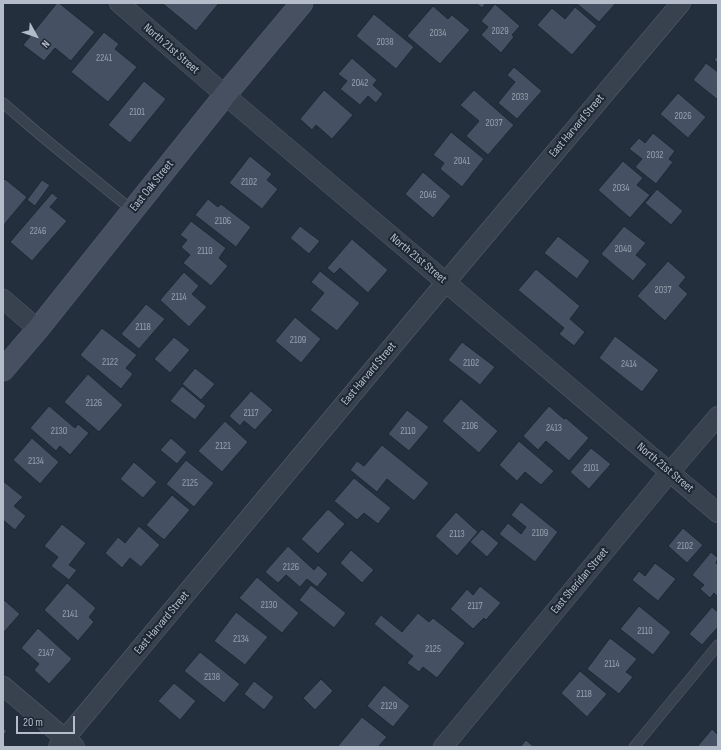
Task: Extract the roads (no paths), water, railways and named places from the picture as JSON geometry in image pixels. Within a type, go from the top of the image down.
[{"type":"street","name":"North 21st Street","points":[[119,3],[225,95],[718,513]]},
{"type":"street","name":"East Oak Street","points":[[3,370],[38,329],[225,95],[302,3]]},
{"type":"street","name":"East Harvard Street","points":[[66,744],[446,282],[681,3]]},
{"type":"street","points":[[3,299],[38,329]]},
{"type":"street","name":"East Sheridan Street","points":[[443,747],[718,416]]},
{"type":"street","points":[[3,686],[66,744]]},
{"type":"lane","points":[[3,104],[132,210]]},
{"type":"lane","points":[[634,747],[718,645]]}]
